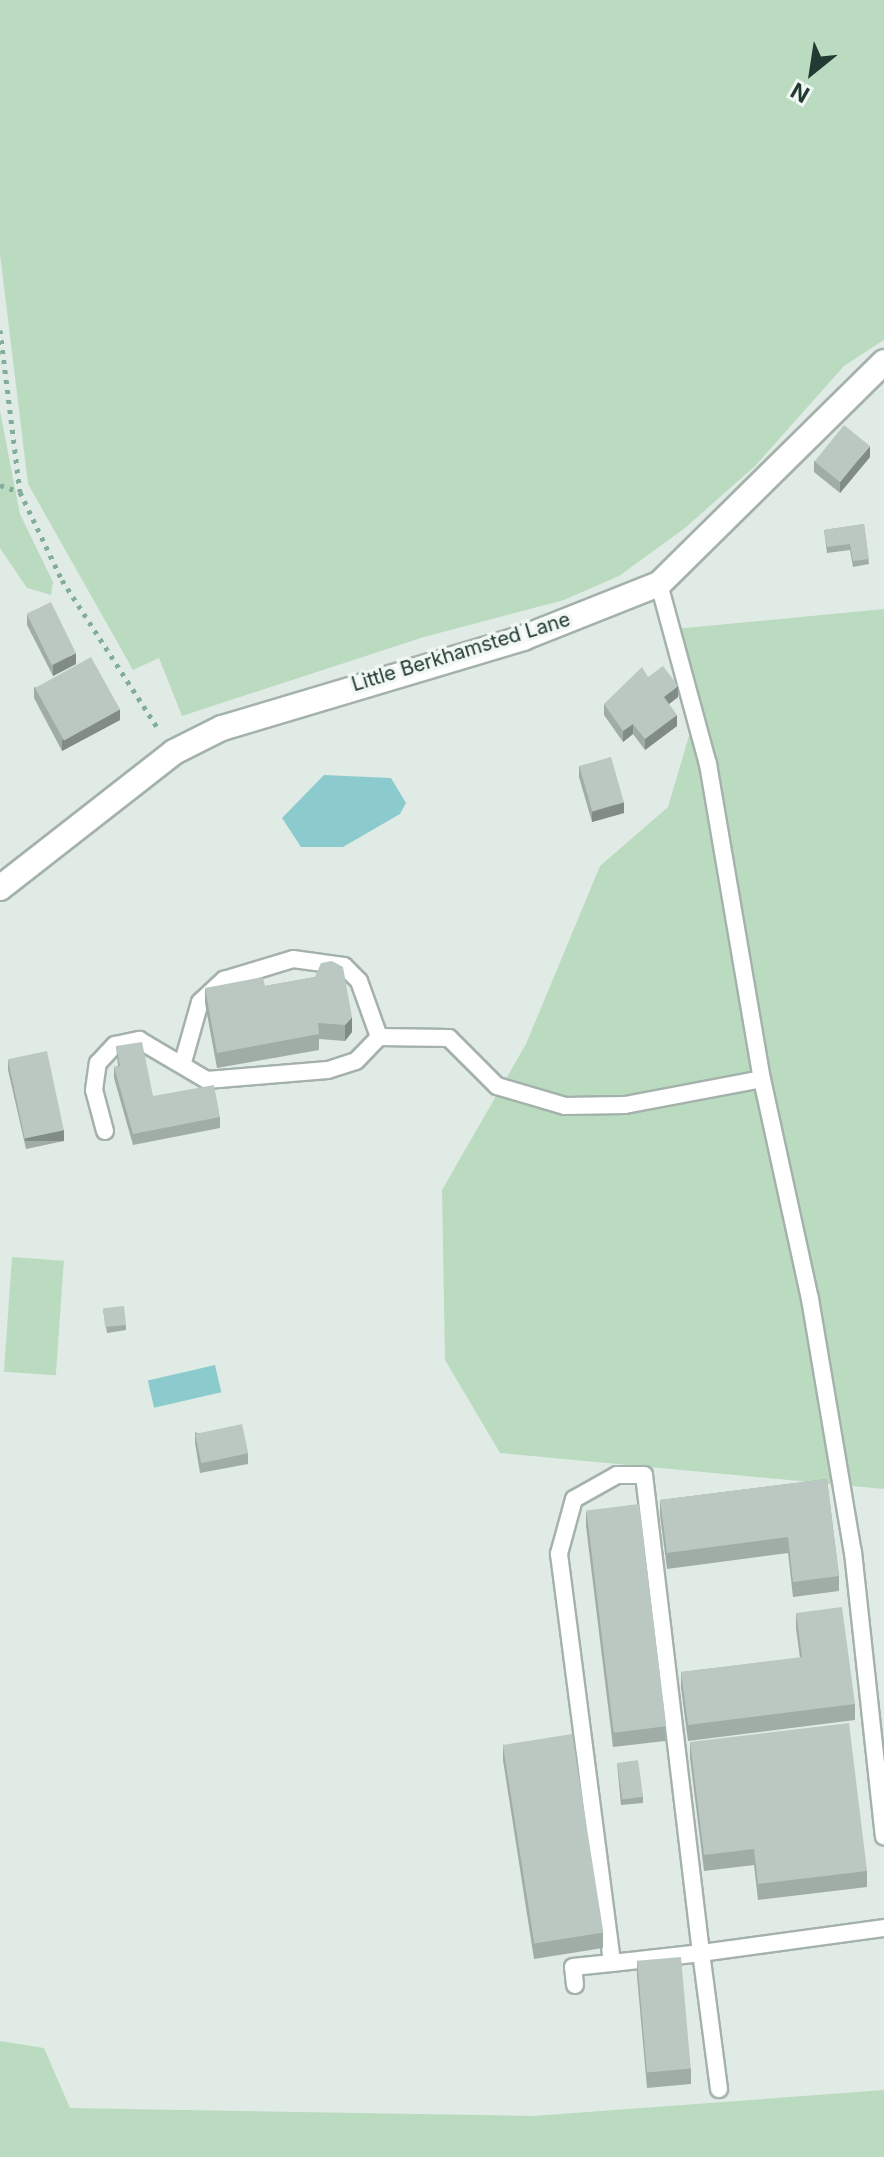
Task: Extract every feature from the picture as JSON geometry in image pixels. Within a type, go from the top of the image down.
[{"type":"street","name":"Little Berkhamsted Lane","points":[[0,888],[174,752],[222,728],[523,638],[659,584],[884,362]]},
{"type":"lane","points":[[659,584],[708,764],[762,1079],[810,1299],[853,1552],[884,1836]]},
{"type":"lane","points":[[183,1062],[200,1002],[224,980],[293,959],[344,966],[359,981],[379,1037]]},
{"type":"lane","points":[[105,1131],[94,1090],[98,1063],[115,1045],[139,1040],[183,1062],[207,1080],[328,1070],[356,1061],[379,1037],[449,1038],[497,1086],[565,1106],[625,1105],[762,1079]]},
{"type":"lane","points":[[612,1963],[559,1554],[574,1499],[617,1475],[644,1475],[719,2089]]},
{"type":"lane","points":[[575,1985],[573,1967],[884,1928]]},
{"type":"path","points":[[0,330],[20,492],[62,580],[174,752]]},
{"type":"path","points":[[0,485],[20,492]]},
{"type":"green space","points":[[0,0],[884,0],[884,340],[844,366],[755,466],[685,528],[619,576],[564,600],[424,637],[182,716],[159,658],[133,670],[28,484],[0,254]]},
{"type":"green space","points":[[0,411],[20,514],[53,582],[51,595],[27,588],[0,548]]},
{"type":"green space","points":[[884,609],[884,1489],[500,1453],[445,1360],[442,1190],[526,1044],[600,866],[668,807],[691,729],[664,630]]},
{"type":"green space","points":[[12,1257],[64,1261],[56,1375],[4,1372]]},
{"type":"green space","points":[[0,2041],[44,2048],[70,2108],[533,2116],[884,2090],[884,2157],[0,2157]]},
{"type":"water","points":[[324,775],[391,778],[406,803],[400,814],[343,847],[301,847],[282,818]]},
{"type":"water","points":[[215,1365],[221,1392],[154,1408],[148,1381]]},
{"type":"building","points":[[844,425],[870,446],[840,482],[814,462]]},
{"type":"building","points":[[864,524],[869,559],[853,561],[850,544],[827,547],[824,530]]},
{"type":"building","points":[[51,602],[76,653],[52,665],[27,614]]},
{"type":"building","points":[[91,657],[120,709],[64,741],[35,688]]},
{"type":"building","points":[[663,666],[678,686],[664,697],[677,715],[645,739],[633,724],[623,731],[604,704],[642,667],[648,677]]},
{"type":"building","points":[[611,757],[624,802],[592,811],[579,766]]},
{"type":"building","points":[[332,961],[343,967],[352,1017],[345,1025],[318,1023],[319,1034],[217,1053],[205,988],[263,977],[265,986],[315,977],[321,963]]},
{"type":"building","points":[[142,1042],[153,1096],[214,1085],[220,1117],[133,1134],[114,1067],[120,1066],[116,1046]]},
{"type":"building","points":[[47,1051],[64,1130],[25,1139],[8,1059]]},
{"type":"building","points":[[124,1306],[126,1325],[105,1327],[103,1308]]},
{"type":"building","points":[[242,1424],[248,1453],[201,1463],[195,1434]]},
{"type":"building","points":[[827,1479],[839,1576],[793,1582],[788,1537],[667,1553],[660,1500]]},
{"type":"building","points":[[639,1504],[666,1726],[614,1733],[586,1510]]},
{"type":"building","points":[[842,1607],[855,1704],[688,1725],[681,1672],[802,1657],[796,1613]]},
{"type":"building","points":[[849,1723],[867,1871],[758,1884],[754,1849],[704,1855],[690,1742]]},
{"type":"building","points":[[572,1734],[603,1933],[534,1943],[503,1745]]},
{"type":"building","points":[[638,1760],[643,1797],[622,1800],[617,1763]]},
{"type":"building","points":[[681,1957],[691,2069],[647,2072],[637,1961]]}]
